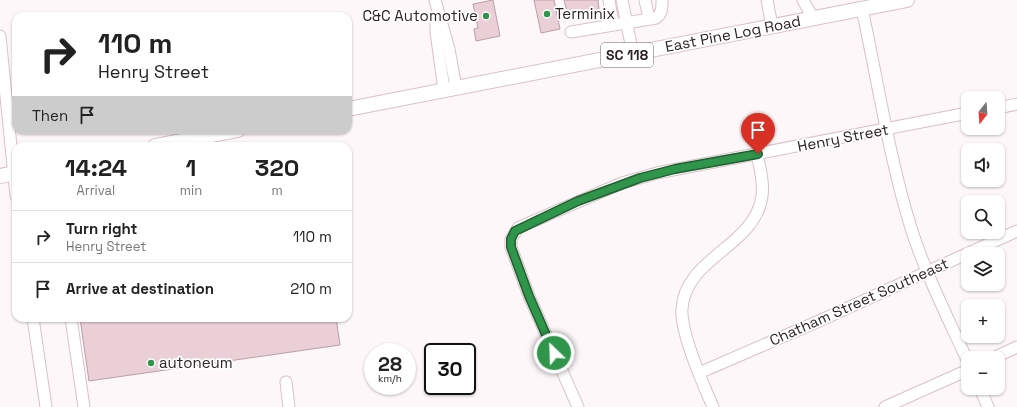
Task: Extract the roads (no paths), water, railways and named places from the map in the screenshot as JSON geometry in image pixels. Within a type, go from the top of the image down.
[{"type":"main road","name":"East Pine Log Road","points":[[352,108],[907,0]]},
{"type":"main road","points":[[176,142],[217,134]]},
{"type":"street","points":[[434,0],[436,11],[436,32],[450,89]]},
{"type":"street","points":[[609,0],[613,24]]},
{"type":"street","points":[[622,0],[633,54]]},
{"type":"street","points":[[645,0],[649,19]]},
{"type":"street","points":[[766,0],[772,26]]},
{"type":"street","points":[[803,0],[813,18]]},
{"type":"street","points":[[571,32],[656,18],[660,15],[662,1]]},
{"type":"street","points":[[862,9],[903,201],[927,272],[963,351]]},
{"type":"street","points":[[0,36],[3,109],[10,174]]},
{"type":"street","points":[[1005,107],[1017,104]]},
{"type":"street","name":"Henry Street","points":[[578,407],[529,296],[511,247],[511,239],[515,231],[578,201],[634,180],[669,170],[961,114]]},
{"type":"street","points":[[713,407],[682,325],[683,301],[688,286],[696,273],[732,243],[754,218],[760,204],[762,191],[758,154]]},
{"type":"street","name":"Chatham Street Southeast","points":[[699,372],[819,322],[1017,231]]},
{"type":"street","points":[[34,322],[46,407]]},
{"type":"street","points":[[72,322],[84,407]]},
{"type":"street","points":[[1005,352],[1017,347]]},
{"type":"street","points":[[885,407],[961,373]]},
{"type":"street","points":[[286,382],[289,407]]},
{"type":"street","points":[[983,395],[988,407]]},
{"type":"place","name":"Terminix","points":[[547,14]]},
{"type":"place","name":"C&C Automotive","points":[[486,16]]},
{"type":"place","name":"autoneum","points":[[151,363]]}]
